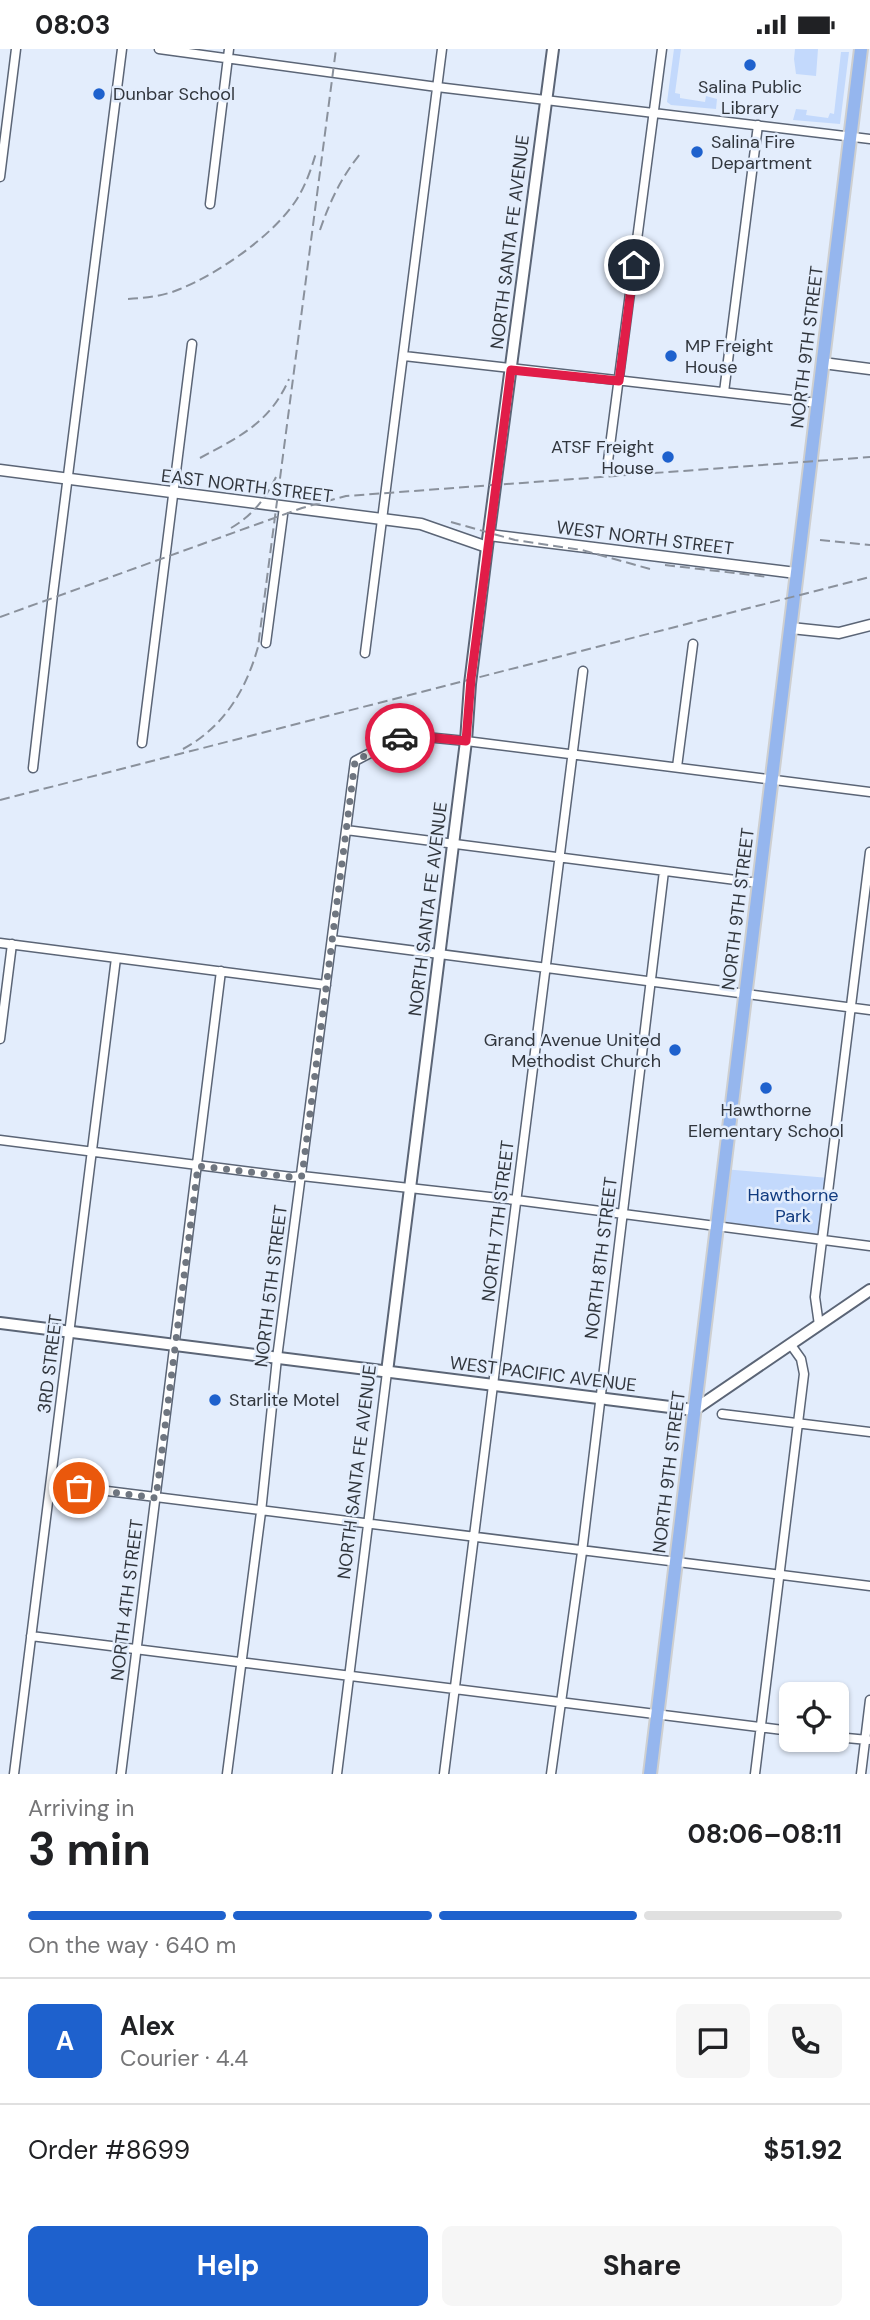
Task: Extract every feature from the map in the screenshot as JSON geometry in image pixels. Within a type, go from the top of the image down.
[{"type":"main road","name":"NORTH SANTA FE AVENUE","points":[[387,1372],[412,1188],[487,547],[552,49]]},
{"type":"main road","name":"NORTH 9TH STREET","points":[[649,1774],[862,49]]},
{"type":"main road","points":[[694,1410],[870,1290]]},
{"type":"main road","name":"WEST PACIFIC AVENUE","points":[[0,1323],[694,1410]]},
{"type":"street","points":[[0,177],[16,49]]},
{"type":"street","points":[[33,768],[122,49]]},
{"type":"street","points":[[159,49],[229,53],[438,86],[870,139]]},
{"type":"street","points":[[365,653],[442,49]]},
{"type":"street","points":[[608,461],[662,49]]},
{"type":"street","points":[[209,204],[229,53]]},
{"type":"street","points":[[724,392],[758,125]]},
{"type":"street","points":[[142,743],[192,344]]},
{"type":"street","points":[[404,356],[818,403]]},
{"type":"street","points":[[822,363],[870,369]]},
{"type":"street","name":"EAST NORTH STREET","points":[[0,470],[421,524],[487,547]]},
{"type":"street","points":[[266,643],[284,507]]},
{"type":"street","name":"WEST NORTH STREET","points":[[489,535],[796,573]]},
{"type":"street","points":[[791,628],[839,633],[870,625]]},
{"type":"street","points":[[677,767],[692,644]]},
{"type":"street","name":"NORTH 7TH STREET","points":[[444,1774],[583,671]]},
{"type":"street","name":"NORTH 5TH STREET","points":[[227,1774],[261,1512],[277,1358],[355,761],[405,735],[466,741]]},
{"type":"street","points":[[466,741],[870,792]]},
{"type":"street","points":[[346,830],[759,883]]},
{"type":"street","points":[[819,1325],[815,1297],[870,852]]},
{"type":"street","name":"NORTH 8TH STREET","points":[[551,1774],[582,1552],[664,871]]},
{"type":"street","points":[[332,940],[870,1010]]},
{"type":"street","points":[[0,943],[326,985]]},
{"type":"street","points":[[0,1039],[12,944]]},
{"type":"street","name":"3RD STREET","points":[[14,1774],[116,958]]},
{"type":"street","name":"NORTH 4TH STREET","points":[[121,1774],[221,971]]},
{"type":"street","points":[[0,1140],[198,1166],[715,1224],[870,1246]]},
{"type":"street","points":[[755,1774],[800,1423],[804,1374],[801,1359],[791,1345]]},
{"type":"street","name":"NORTH SANTA FE AVENUE","points":[[337,1774],[387,1372]]},
{"type":"street","points":[[722,1414],[870,1432]]},
{"type":"street","points":[[51,1484],[870,1586]]},
{"type":"street","points":[[32,1636],[349,1678],[779,1729]]},
{"type":"street","points":[[861,1774],[870,1700]]},
{"type":"street","points":[[849,1738],[867,1740]]},
{"type":"green space","points":[[674,49],[681,49],[675,93],[680,94],[680,98],[705,102],[706,96],[717,99],[716,109],[671,105],[667,102]]},
{"type":"green space","points":[[795,49],[818,49],[816,76],[796,74]]},
{"type":"green space","points":[[841,52],[849,52],[840,124],[793,120],[796,109],[807,110],[806,115],[828,118],[830,113],[834,114]]},
{"type":"green space","name":"Hawthorne Park","points":[[723,1169],[829,1178],[822,1239],[715,1224]]},
{"type":"railway","points":[[183,749],[210,730],[231,706],[247,678],[258,647],[336,49]]},
{"type":"railway","points":[[128,299],[155,296],[180,289],[211,274],[243,253],[272,228],[295,202],[316,153]]},
{"type":"railway","points":[[320,230],[337,190],[360,154]]},
{"type":"railway","points":[[200,458],[263,418],[273,407],[289,379]]},
{"type":"railway","points":[[0,617],[302,508],[346,496],[870,457]]},
{"type":"railway","points":[[231,528],[258,506],[276,477]]},
{"type":"railway","points":[[451,522],[515,540],[582,550],[650,569]]},
{"type":"railway","points":[[820,540],[870,545]]},
{"type":"railway","points":[[665,565],[769,577]]},
{"type":"railway","points":[[0,800],[870,577]]},
{"type":"way so far","points":[[79,1488],[156,1498],[198,1166],[302,1176],[355,761],[400,738]]},
{"type":"place","name":"Salina Public Library","points":[[750,65]]},
{"type":"place","name":"Dunbar School","points":[[99,94]]},
{"type":"place","name":"Salina Fire Department","points":[[697,152]]},
{"type":"place","name":"MP Freight House","points":[[671,356]]},
{"type":"place","name":"ATSF Freight House","points":[[668,457]]},
{"type":"place","name":"Grand Avenue United Methodist Church","points":[[675,1050]]},
{"type":"place","name":"Hawthorne Elementary School","points":[[766,1088]]},
{"type":"place","name":"Starlite Motel","points":[[215,1400]]},
{"type":"route","points":[[400,738],[405,735],[466,741],[471,679],[511,370],[619,381],[634,265]]}]
